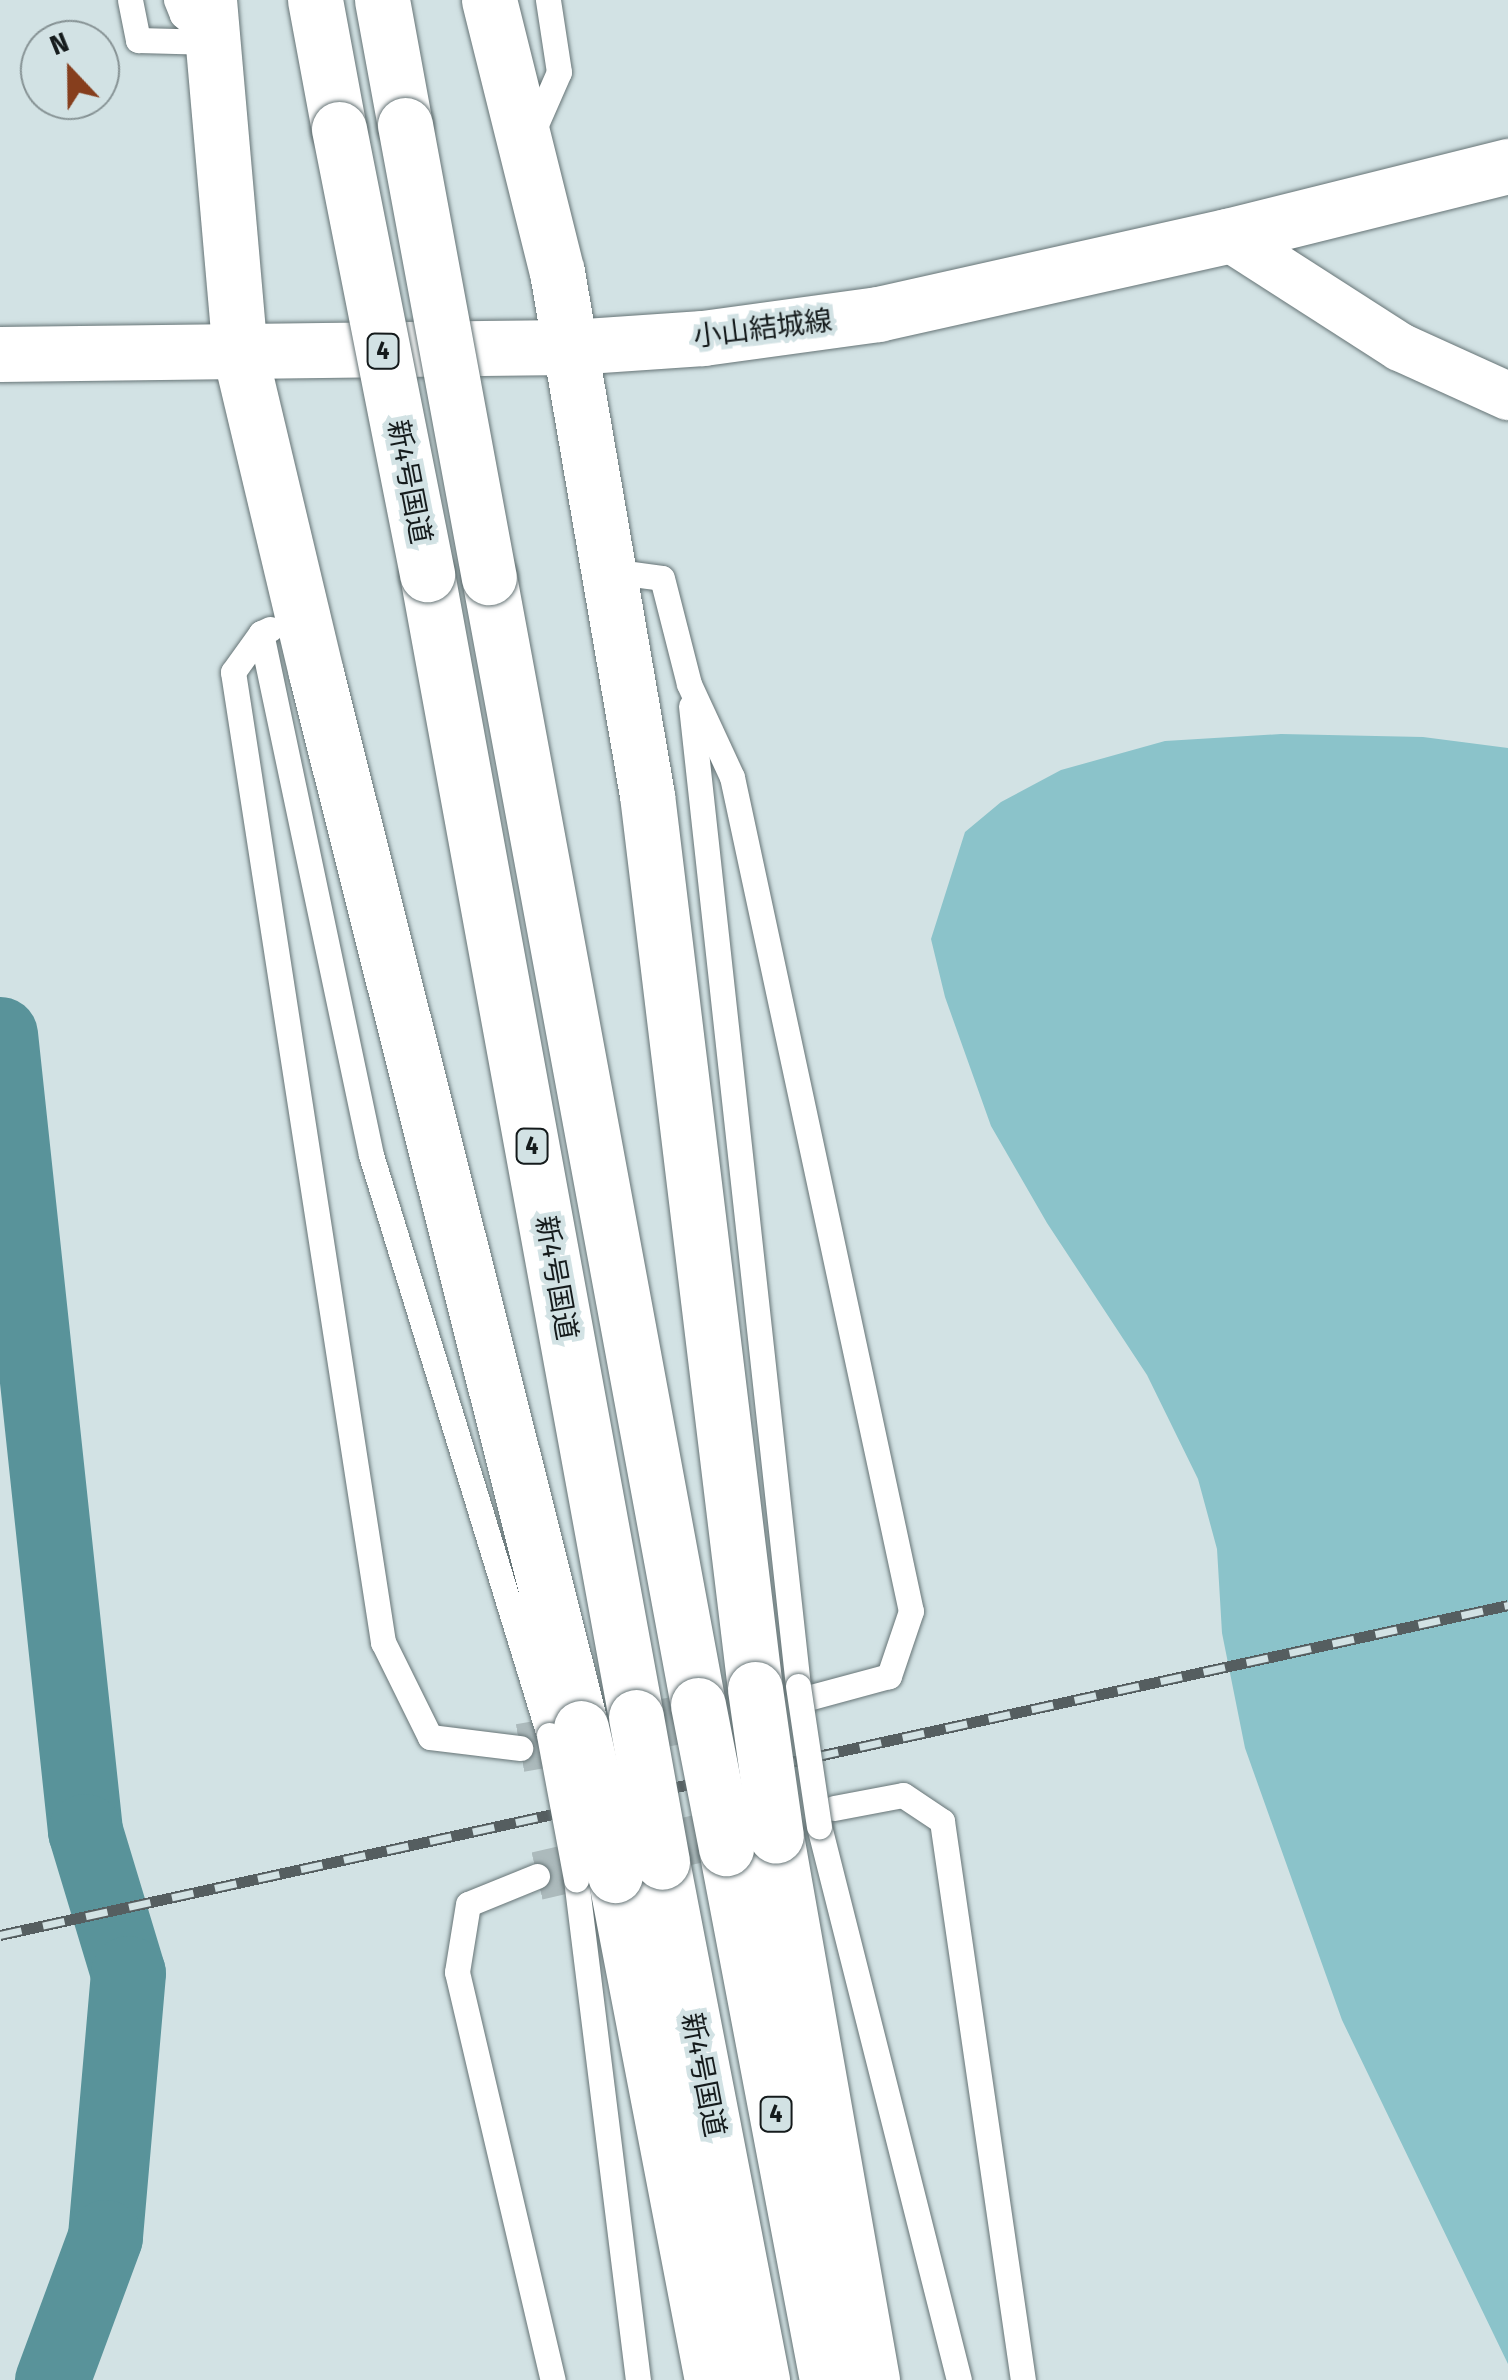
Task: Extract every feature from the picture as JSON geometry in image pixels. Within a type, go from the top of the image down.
[{"type":"main road","name":"新4号国道","points":[[315,0],[427,574],[636,1717],[618,1872],[762,2380]]},
{"type":"main road","name":"4","points":[[382,0],[698,1704],[789,1830],[828,2380]]},
{"type":"main road","points":[[489,0],[572,347],[647,795],[788,1691],[789,1830],[872,2380]]},
{"type":"main road","points":[[211,21],[240,354],[282,623],[565,1731],[618,1872],[712,2380]]},
{"type":"main road","name":"小山結城線","points":[[0,354],[572,347],[703,338],[878,314],[1227,236],[1508,166]]},
{"type":"street","points":[[1227,236],[1400,347],[1508,396]]},
{"type":"lane","points":[[130,0],[138,40],[211,21]]},
{"type":"lane","points":[[176,0],[182,14],[211,21]]},
{"type":"lane","points":[[526,146],[559,72],[548,0]]},
{"type":"lane","points":[[610,571],[662,578],[689,684],[788,1691],[890,1676],[911,1611],[732,778],[689,684]]},
{"type":"lane","points":[[282,623],[233,672],[383,1642],[430,1736],[520,1748]]},
{"type":"lane","points":[[959,2380],[789,1830],[903,1795],[942,1821],[1023,2380]]},
{"type":"lane","points":[[618,1872],[638,2380]]},
{"type":"lane","points":[[537,1876],[468,1904],[457,1972],[553,2380]]},
{"type":"shaded area","points":[[1281,734],[1423,737],[1508,748],[1508,2364],[1342,2020],[1245,1748],[1222,1633],[1217,1549],[1198,1479],[1147,1375],[1047,1223],[991,1126],[945,997],[931,939],[965,832],[1001,802],[1061,770],[1165,741]]},
{"type":"waterway","points":[[0,1034],[85,1831],[128,1973],[105,2237],[52,2380]]},
{"type":"tunnel","points":[[520,1748],[811,1697]]},
{"type":"tunnel","points":[[537,1876],[758,1825]]},
{"type":"railway","points":[[0,1935],[1508,1605]]}]
